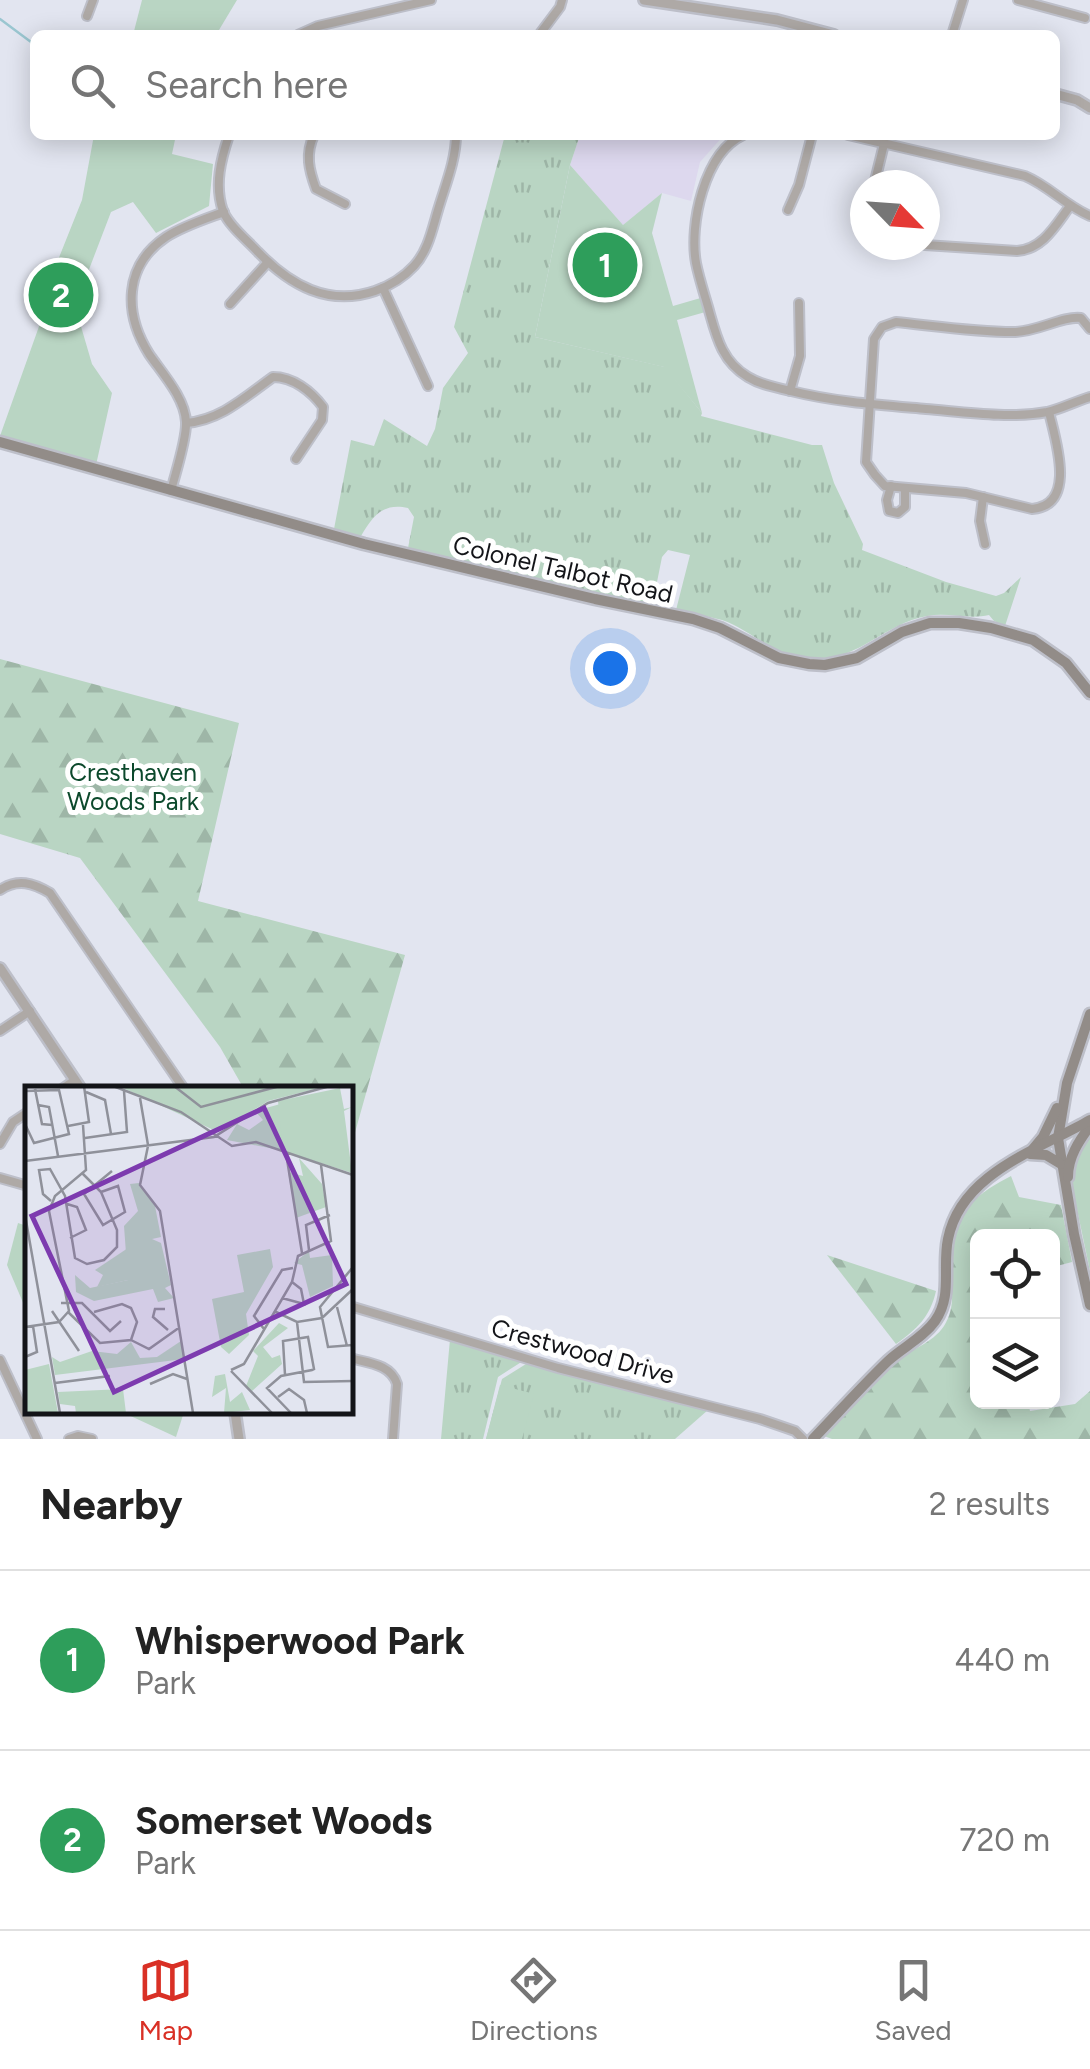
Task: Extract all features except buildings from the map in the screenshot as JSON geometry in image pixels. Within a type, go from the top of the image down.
[{"type":"main road","name":"Colonel Talbot Road","points":[[0,442],[384,548],[693,619],[780,658],[809,664],[858,658],[902,632],[930,623],[991,628],[1032,640],[1066,663],[1090,693]]},
{"type":"main road","points":[[1029,1154],[1043,1137],[1067,1083],[1090,1014]]},
{"type":"main road","points":[[1067,1083],[1065,1114],[1087,1123]]},
{"type":"main road","points":[[1067,1083],[1058,1138],[1090,1305]]},
{"type":"main road","points":[[813,1439],[888,1360],[934,1322],[947,1286],[948,1241],[964,1199],[992,1174],[1087,1123]]},
{"type":"main road","points":[[1070,1208],[1068,1169],[1087,1123]]},
{"type":"main road","points":[[1029,1154],[1050,1156],[1061,1164]]},
{"type":"street","points":[[87,16],[93,0]]},
{"type":"street","points":[[309,30],[431,0]]},
{"type":"street","points":[[544,30],[562,0]]},
{"type":"street","points":[[644,0],[706,4],[815,30]]},
{"type":"street","points":[[954,30],[963,0]]},
{"type":"street","points":[[1018,0],[1084,18]]},
{"type":"street","points":[[1060,95],[1090,108]]},
{"type":"street","points":[[228,140],[218,179],[224,212],[268,262],[297,284],[331,296],[362,295],[383,288],[414,266],[426,248],[452,165],[455,140]]},
{"type":"street","points":[[311,140],[308,164],[316,189],[346,204]]},
{"type":"street","points":[[736,140],[723,149],[705,185],[696,222],[696,261],[719,348],[745,376],[764,385],[817,398],[968,412],[1049,412],[1090,397]]},
{"type":"street","points":[[788,210],[811,140]]},
{"type":"street","points":[[868,140],[1025,176],[1090,216]]},
{"type":"street","points":[[878,170],[884,144]]},
{"type":"street","points":[[940,246],[1030,250],[1041,243],[1070,206]]},
{"type":"street","points":[[171,491],[186,423],[178,399],[133,322],[133,283],[144,257],[166,236],[224,212]]},
{"type":"street","points":[[230,304],[268,262]]},
{"type":"street","points":[[383,288],[428,386]]},
{"type":"street","points":[[790,391],[800,356],[799,303]]},
{"type":"street","points":[[1049,412],[1062,472],[1059,487],[1040,509],[966,492],[885,486],[866,462],[874,339],[882,326],[896,322],[1016,332],[1040,329],[1069,316],[1081,318],[1090,329]]},
{"type":"street","points":[[186,423],[227,411],[273,377],[288,379],[315,396],[323,406],[322,420],[296,459]]},
{"type":"street","points":[[892,486],[888,511],[898,513],[905,507],[906,488]]},
{"type":"street","points":[[984,497],[980,521],[985,544]]},
{"type":"street","points":[[0,890],[21,882],[50,893],[182,1086]]},
{"type":"street","points":[[0,968],[78,1084]]},
{"type":"street","points":[[0,1031],[30,1011]]},
{"type":"street","points":[[0,1144],[13,1122],[25,1114]]},
{"type":"street","points":[[0,1178],[25,1185]]},
{"type":"street","name":"Crestwood Drive","points":[[352,1307],[558,1368],[760,1419],[796,1431],[803,1439]]},
{"type":"street","points":[[352,1359],[386,1368],[395,1375],[393,1439]]},
{"type":"street","points":[[0,1360],[25,1413]]},
{"type":"street","points":[[25,1414],[37,1439]]},
{"type":"street","points":[[235,1414],[239,1439]]},
{"type":"street","points":[[69,1439],[92,1439]]},
{"type":"shaded area","points":[[578,140],[720,140],[700,162],[691,201],[662,193],[623,225],[570,165]]},
{"type":"green space","points":[[142,0],[237,0],[219,30],[134,30]]},
{"type":"green space","points":[[93,140],[175,140],[172,154],[213,164],[209,206],[156,233],[133,202],[111,212],[75,306],[92,364],[112,393],[96,465],[0,436],[42,318],[36,315],[82,200]]},
{"type":"green space","points":[[504,140],[578,140],[535,337],[665,367],[701,416],[822,445],[834,483],[863,544],[862,550],[996,596],[1021,577],[1005,626],[989,615],[927,616],[911,620],[840,656],[806,659],[783,653],[722,620],[676,610],[690,555],[668,550],[662,557],[657,582],[646,591],[643,602],[408,548],[414,517],[408,508],[385,509],[361,536],[334,529],[351,440],[374,446],[384,419],[427,446],[435,429],[443,388],[468,353],[454,327]]},
{"type":"green space","points":[[570,165],[623,225],[662,193],[652,233],[673,306],[704,297],[709,311],[677,320],[702,413],[664,367],[535,337]]},
{"type":"green space","name":"Cresthaven Woods Park","points":[[0,659],[239,723],[198,901],[405,955],[354,1136],[352,1086],[242,1086],[220,1047],[80,858],[0,834]]},
{"type":"green space","points":[[1090,1136],[1090,1271],[1071,1181],[1077,1149]]},
{"type":"green space","points":[[1011,1176],[1019,1197],[1061,1205],[1072,1262],[1060,1265],[1060,1229],[970,1229],[970,1409],[1060,1409],[1075,1404],[1090,1391],[1090,1439],[824,1436],[885,1371],[944,1326],[951,1307],[951,1236],[970,1204]]},
{"type":"green space","points":[[18,1223],[25,1225],[25,1307],[7,1265]]},
{"type":"green space","points":[[827,1255],[936,1291],[926,1315],[896,1344]]},
{"type":"green space","points":[[450,1339],[523,1361],[498,1377],[483,1439],[441,1439]]},
{"type":"green space","points":[[526,1364],[708,1410],[675,1439],[486,1439],[502,1379]]},
{"type":"green space","points":[[500,1385],[534,1394],[522,1439],[486,1439]]},
{"type":"green space","points":[[126,1414],[183,1414],[176,1437]]},
{"type":"waterway","points":[[0,19],[30,41]]},
{"type":"place","name":"Whisperwood Park","points":[[605,265]]},
{"type":"place","name":"Somerset Woods","points":[[61,295]]}]
